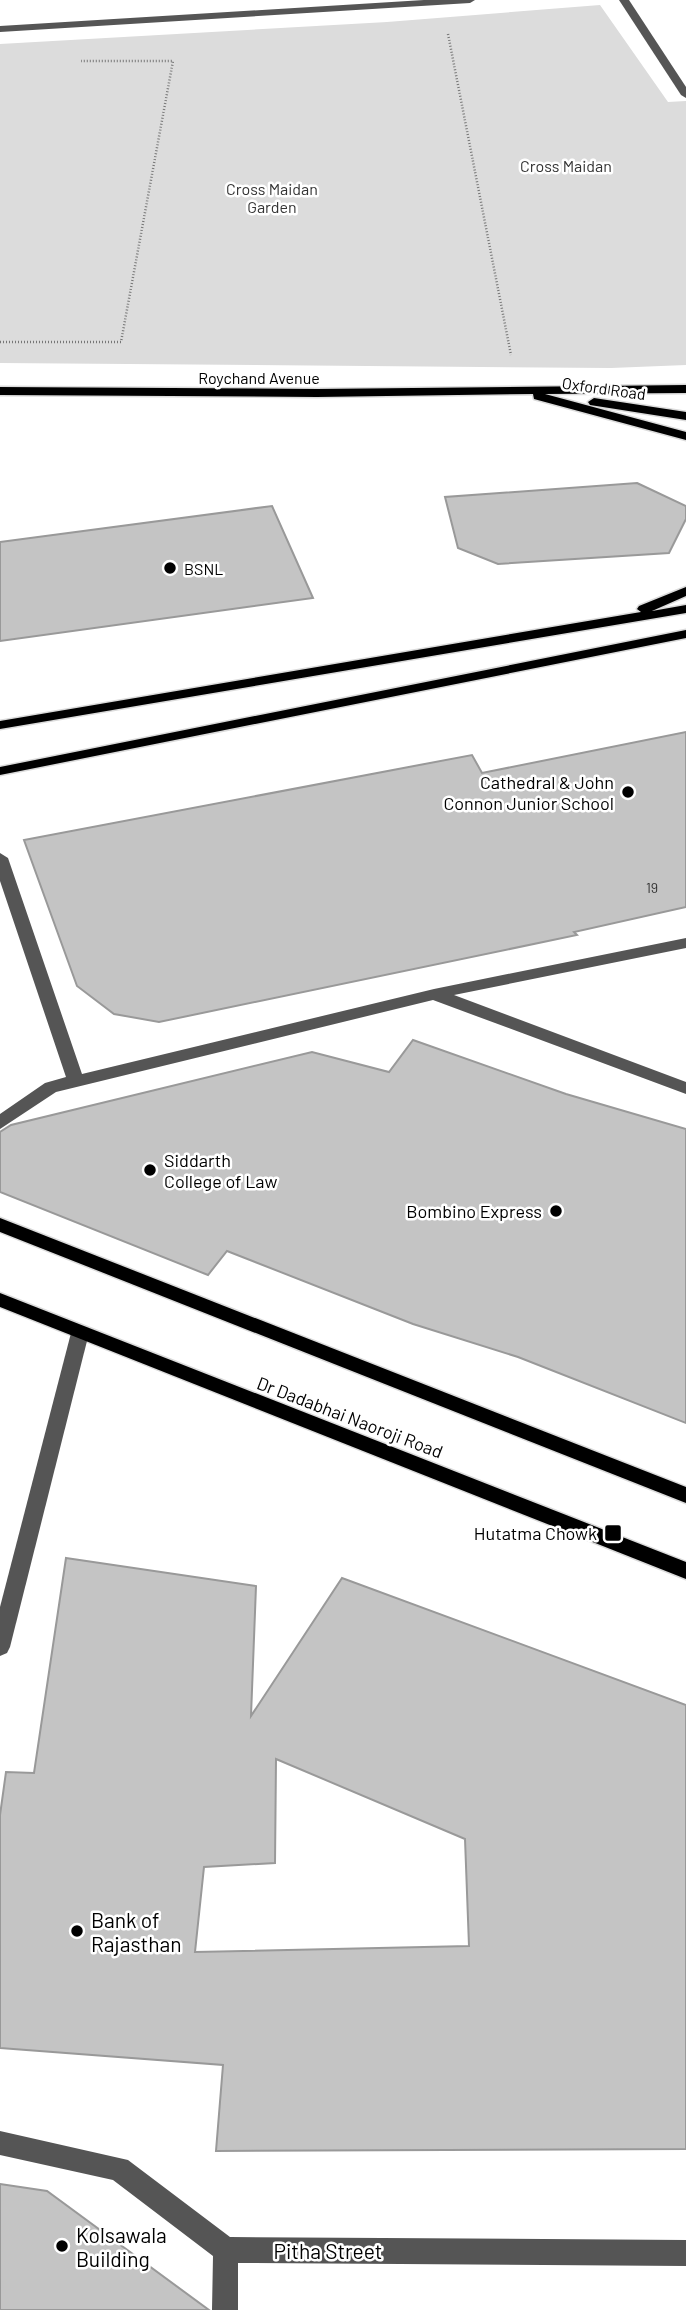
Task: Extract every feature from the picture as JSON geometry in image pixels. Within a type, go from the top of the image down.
[{"type":"main road","points":[[517,391],[686,389]]},
{"type":"main road","name":"Roychand Avenue","points":[[0,391],[317,394],[517,391]]},
{"type":"main road","points":[[517,391],[686,436]]},
{"type":"main road","name":"Oxford Road","points":[[517,391],[686,416]]},
{"type":"main road","points":[[618,620],[686,591]]},
{"type":"main road","points":[[0,725],[686,609]]},
{"type":"main road","points":[[0,771],[686,634]]},
{"type":"main road","points":[[0,1225],[686,1495]]},
{"type":"main road","name":"Dr Dadabhai Naoroji Road","points":[[0,1300],[686,1571]]},
{"type":"street","points":[[0,29],[470,0]]},
{"type":"street","points":[[624,0],[686,95]]},
{"type":"street","points":[[0,858],[76,1081]]},
{"type":"street","points":[[0,1123],[51,1087],[434,994],[686,943]]},
{"type":"street","points":[[434,994],[686,1088]]},
{"type":"street","points":[[0,1647],[80,1333]]},
{"type":"street","points":[[0,2143],[119,2169],[226,2250],[225,2310]]},
{"type":"street","name":"Pitha Street","points":[[226,2250],[686,2253]]},
{"type":"path","points":[[442,2],[517,391]]},
{"type":"path","points":[[0,342],[121,342],[173,61],[80,61]]},
{"type":"green space","name":"Cross Maidan Garden","points":[[600,5],[668,102],[686,101],[686,365],[611,368],[0,363],[0,44],[387,22]]},
{"type":"building","points":[[637,483],[686,506],[686,519],[669,553],[498,564],[458,548],[445,497]]},
{"type":"building","name":"BSNL","points":[[272,506],[313,598],[0,641],[0,542]]},
{"type":"building","points":[[686,732],[686,907],[574,932],[577,935],[159,1022],[114,1014],[77,986],[24,840],[472,755],[482,773]]},
{"type":"building","points":[[413,1040],[566,1094],[686,1129],[686,1423],[518,1357],[413,1324],[227,1251],[208,1275],[0,1192],[0,1132],[11,1125],[312,1052],[389,1072]]},
{"type":"building","points":[[66,1558],[256,1586],[251,1716],[342,1578],[686,1705],[686,2149],[216,2151],[223,2065],[0,2048],[0,1815],[6,1772],[34,1773]],"holes":[[[276,1759],[465,1839],[469,1946],[195,1952],[204,1867],[275,1863]]]},
{"type":"building","name":"Kolsawala Building","points":[[0,2184],[47,2191],[209,2310],[0,2310]]},
{"type":"place","name":"BSNL","points":[[170,568]]},
{"type":"place","name":"Cathedral & John Connon Junior School","points":[[628,792]]},
{"type":"place","name":"Siddarth College of Law","points":[[150,1170]]},
{"type":"place","name":"Bombino Express","points":[[556,1211]]},
{"type":"place","name":"Hutatma Chowk","points":[[613,1533]]},
{"type":"place","name":"Bank of Rajasthan","points":[[77,1931]]},
{"type":"place","name":"Kolsawala Building","points":[[62,2246]]},
{"type":"park label","name":"Cross Maidan","points":[[566,165]]}]
